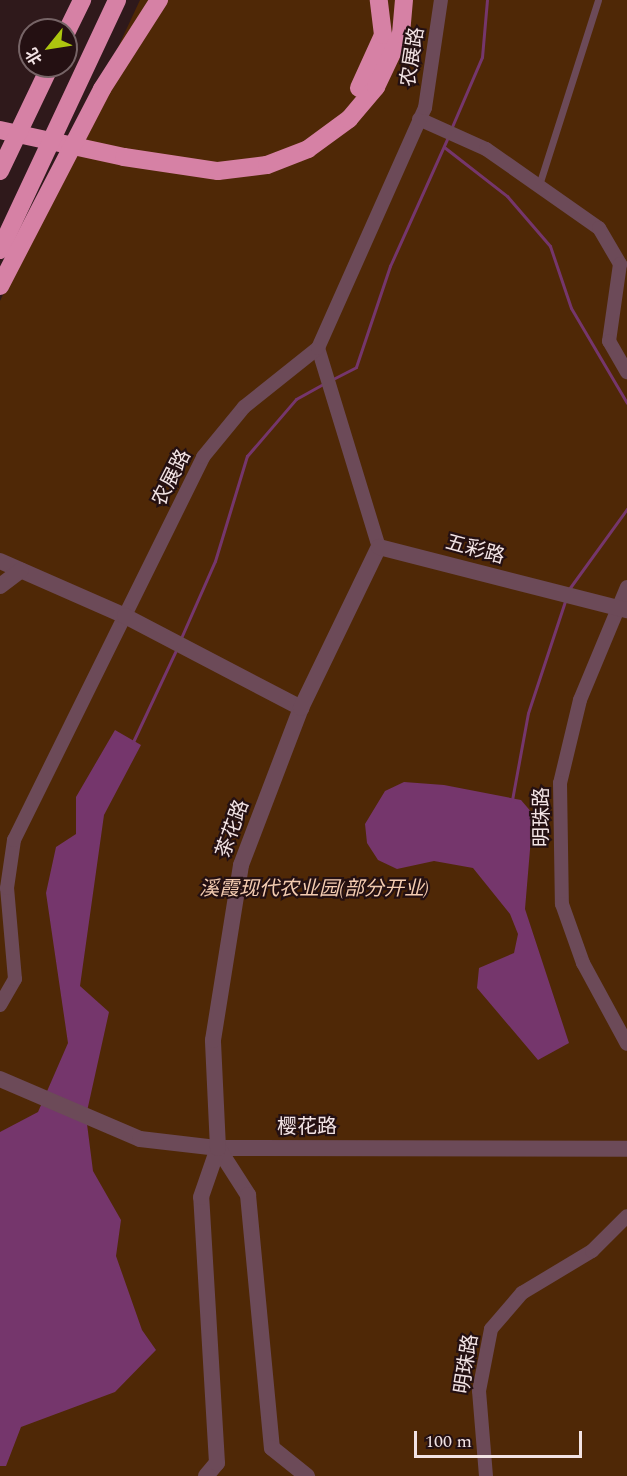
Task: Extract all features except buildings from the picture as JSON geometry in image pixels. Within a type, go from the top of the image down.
[{"type":"highway","points":[[73,18],[82,0]]},
{"type":"highway","points":[[0,250],[117,0]]},
{"type":"highway","points":[[0,286],[102,89],[159,0]]},
{"type":"highway","points":[[0,118],[125,151],[218,159],[264,154],[303,138],[341,110],[366,80],[383,35],[379,0]]},
{"type":"highway","points":[[0,130],[125,151],[218,171],[267,165],[308,149],[349,119],[376,87],[401,34],[404,0]]},
{"type":"highway","points":[[0,171],[44,78]]},
{"type":"street","name":"农展路","points":[[0,1005],[15,979],[7,888],[14,840],[203,457],[244,406],[318,348],[419,119],[441,0]]},
{"type":"street","points":[[419,119],[486,148],[599,228],[620,264],[609,341],[627,372]]},
{"type":"street","points":[[318,348],[379,547]]},
{"type":"street","name":"五彩路","points":[[379,547],[623,610]]},
{"type":"street","name":"茶花路","points":[[218,1148],[213,1040],[241,865],[301,708],[379,547]]},
{"type":"street","points":[[0,561],[125,616],[301,708]]},
{"type":"street","points":[[0,586],[21,570]]},
{"type":"street","name":"明珠路","points":[[627,586],[623,610],[580,700],[560,783],[562,904],[583,963],[627,1044]]},
{"type":"street","name":"樱花路","points":[[0,1079],[140,1139],[218,1148],[627,1149]]},
{"type":"street","points":[[206,1476],[217,1463],[201,1197],[218,1148]]},
{"type":"street","points":[[218,1148],[248,1195],[272,1448],[308,1476]]},
{"type":"street","name":"明珠路","points":[[486,1476],[479,1391],[491,1329],[522,1293],[592,1251],[627,1216]]},
{"type":"lane","points":[[539,185],[598,0]]},
{"type":"green space","name":"溪霞现代农业园(部分开业)","points":[[140,0],[627,0],[627,1476],[0,1476],[0,301]]},
{"type":"shaded area","points":[[115,730],[141,745],[104,815],[80,986],[109,1012],[86,1116],[93,1171],[121,1220],[116,1256],[142,1330],[156,1350],[115,1392],[21,1427],[6,1466],[0,1466],[0,1132],[38,1112],[68,1043],[46,893],[56,847],[76,834],[76,797]]},
{"type":"shaded area","points":[[404,782],[444,785],[521,800],[533,814],[525,909],[569,1043],[538,1060],[477,988],[479,968],[514,953],[518,934],[510,914],[473,868],[434,861],[397,869],[378,860],[367,843],[365,824],[385,791]]},
{"type":"waterway","points":[[451,129],[482,57],[487,0]]},
{"type":"waterway","points":[[331,380],[356,367],[390,266],[449,135]]},
{"type":"waterway","points":[[444,147],[507,196],[550,246],[571,308],[627,403]]},
{"type":"waterway","points":[[181,638],[215,561],[247,456],[296,399],[325,383]]},
{"type":"waterway","points":[[569,589],[627,509]]},
{"type":"waterway","points":[[512,800],[528,713],[565,601]]},
{"type":"waterway","points":[[132,744],[176,650]]}]
